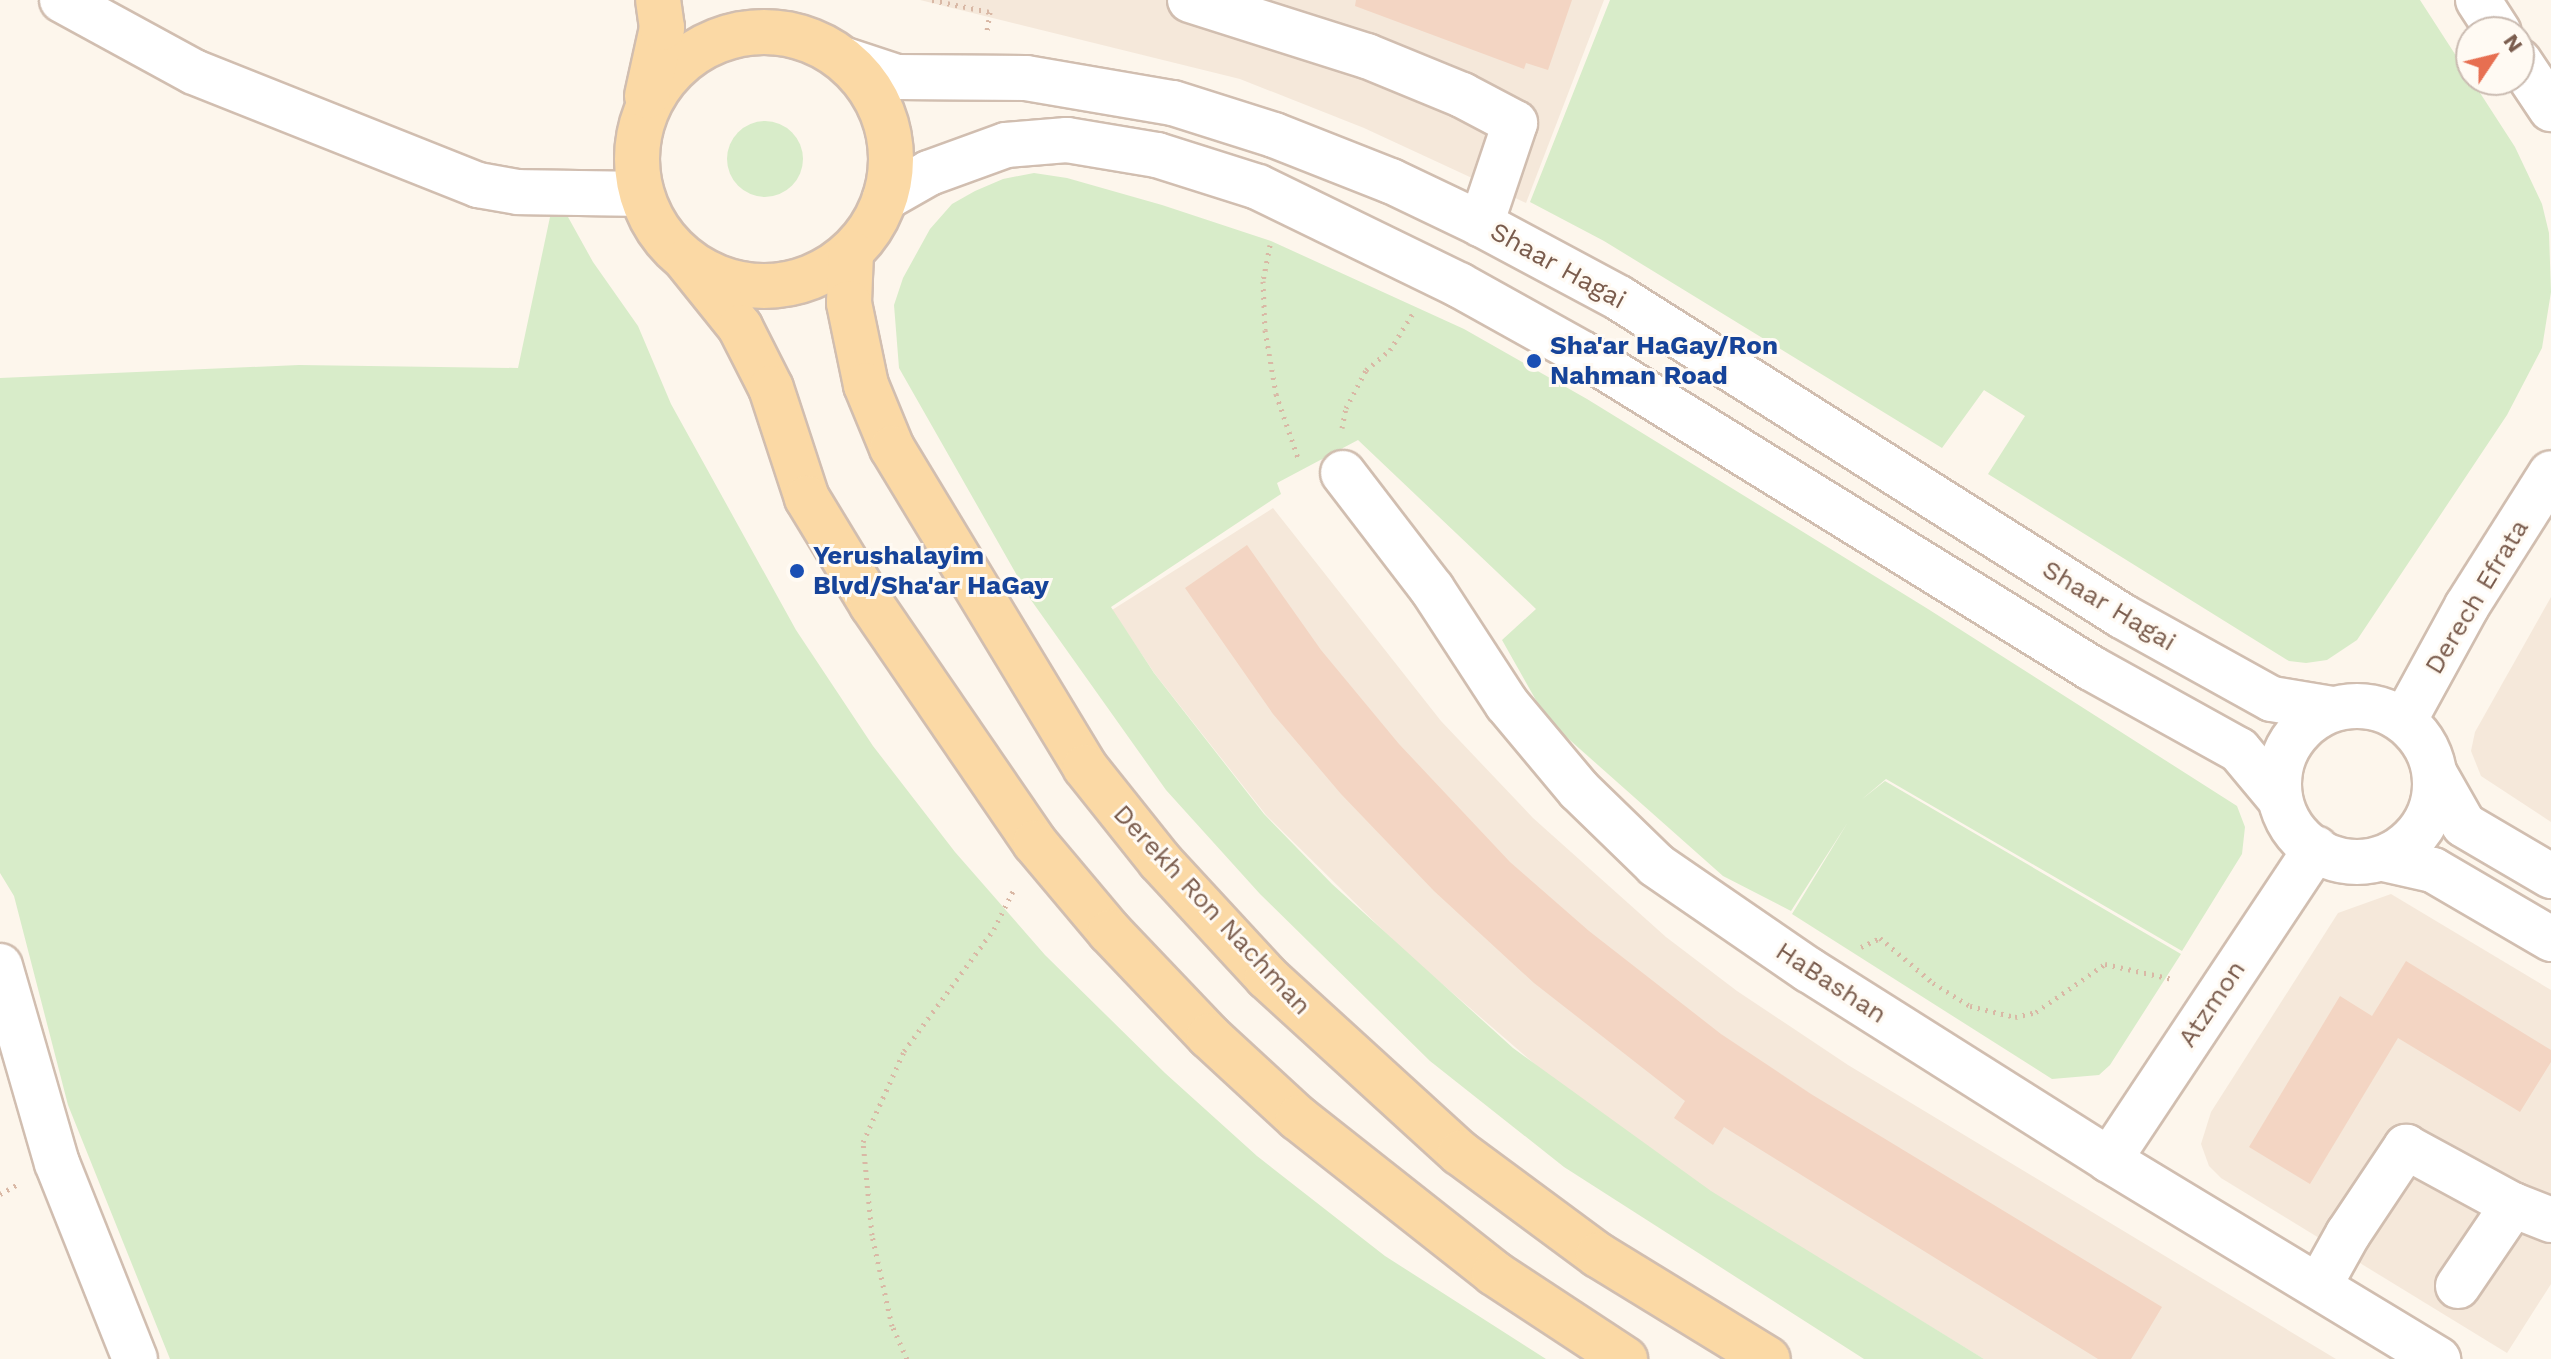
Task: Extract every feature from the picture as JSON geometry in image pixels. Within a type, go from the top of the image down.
[{"type":"main road","points":[[658,0],[662,28],[636,158],[640,194],[660,233],[687,261],[740,327],[771,388],[807,498],[872,605],[1035,843],[1110,932],[1209,1036],[1310,1127],[1494,1273],[1625,1359]]},
{"type":"main road","points":[[642,119],[660,84],[696,50],[742,32],[758,15],[821,44],[845,60],[873,94],[889,137],[891,168],[885,198],[872,228],[851,253],[823,273],[790,284],[756,287],[722,280],[687,261]]},
{"type":"main road","name":"Derekh Ron Nachman","points":[[851,253],[849,303],[866,385],[892,448],[1085,767],[1160,861],[1267,977],[1460,1153],[1598,1255],[1768,1359]]},
{"type":"street","points":[[62,0],[194,72],[478,185],[518,192],[640,194]]},
{"type":"street","points":[[1190,0],[1367,56],[1462,95],[1515,123],[1481,224]]},
{"type":"street","name":"Shaar Hagai","points":[[845,60],[897,77],[1026,78],[1173,103],[1274,135],[1391,181],[1481,224],[1619,298],[2122,616],[2272,699],[2332,709]]},
{"type":"street","points":[[2535,85],[2551,109]]},
{"type":"street","points":[[885,198],[929,173],[1006,145],[1067,140],[1157,155],[1258,187],[1459,285],[1583,354],[2091,668],[2239,750],[2280,799],[2290,824],[2306,844],[2330,858],[2357,863],[2384,859],[2404,848],[2423,829],[2434,803],[2436,776]]},
{"type":"street","name":"HaBashan","points":[[1323,471],[1432,589],[1507,704],[1579,790],[1656,865],[1809,970],[2109,1160],[2438,1359]]},
{"type":"street","name":"Derech Efrata","points":[[2404,721],[2467,606],[2551,473]]},
{"type":"street","points":[[2280,799],[2280,771],[2289,746],[2308,722],[2332,709],[2359,705],[2386,711],[2404,721],[2428,750],[2436,776],[2464,825],[2551,876]]},
{"type":"street","name":"Atzmon","points":[[2109,1160],[2316,849]]},
{"type":"street","points":[[2384,859],[2433,870],[2551,939]]},
{"type":"street","points":[[0,966],[57,1163],[135,1359]]},
{"type":"street","points":[[2319,1286],[2348,1234],[2406,1147],[2532,1212],[2458,1286]]},
{"type":"path","points":[[932,0],[990,12],[988,25]]},
{"type":"path","points":[[1271,241],[1263,281],[1265,330],[1276,394],[1292,446],[1323,471],[1340,439],[1346,408],[1366,370],[1390,350],[1422,299]]},
{"type":"path","points":[[907,1359],[892,1326],[872,1235],[863,1142],[904,1051],[994,929],[1021,876]]},
{"type":"path","points":[[1809,970],[1880,938],[1933,983],[1970,1006],[2015,1017],[2036,1012],[2105,964],[2173,980]]},
{"type":"shaded area","points":[[920,0],[1604,0],[1526,203],[1364,128],[1240,79]]},
{"type":"shaded area","points":[[1273,508],[1441,721],[1533,818],[1666,937],[1737,991],[1848,1065],[2336,1359],[1984,1359],[1711,1193],[1552,1079],[1404,951],[1266,815],[1155,674],[1112,610]]},
{"type":"shaded area","points":[[2551,597],[2551,822],[2481,776],[2471,751],[2475,732]]},
{"type":"shaded area","points":[[2391,894],[2551,990],[2551,1284],[2507,1353],[2221,1178],[2209,1166],[2201,1144],[2211,1112],[2338,913]]},
{"type":"green space","points":[[1610,0],[2420,0],[2455,54],[2455,96],[2482,96],[2515,147],[2542,204],[2549,233],[2551,292],[2542,348],[2507,415],[2357,640],[2327,660],[2306,663],[2289,661],[1988,474],[2025,416],[1984,390],[1942,448],[1604,241],[1530,202]]},
{"type":"green space","points":[[758,121],[772,121],[786,127],[797,138],[803,159],[800,174],[792,186],[772,197],[758,197],[744,191],[733,180],[727,166],[727,152],[733,138],[744,127]]},
{"type":"green space","points":[[1034,173],[1067,178],[1162,205],[1271,241],[1464,329],[1587,399],[1928,609],[2237,806],[2245,827],[2242,854],[2182,951],[1886,779],[1861,800],[1885,781],[2181,954],[2110,1065],[2099,1075],[2052,1079],[1792,914],[1848,822],[1791,911],[1723,876],[1563,734],[1537,702],[1502,640],[1536,609],[1358,440],[1277,483],[1281,494],[1111,607],[1154,673],[1264,814],[1332,884],[1513,1048],[1711,1191],[1984,1359],[1864,1359],[1564,1167],[1430,1061],[1260,894],[1166,790],[1031,600],[899,368],[894,305],[903,278],[930,229],[952,204],[975,191],[1003,179]]},
{"type":"green space","points":[[550,217],[568,217],[593,262],[638,326],[671,404],[796,630],[873,746],[955,852],[1045,955],[1165,1073],[1257,1156],[1385,1256],[1546,1359],[170,1359],[68,1105],[14,896],[0,873],[0,378],[299,365],[518,368]]},
{"type":"building","points":[[1356,0],[1572,0],[1548,70],[1526,63],[1524,69],[1355,6]]},
{"type":"building","points":[[1247,545],[1321,650],[1399,744],[1510,862],[1589,931],[1721,1034],[1811,1094],[2162,1307],[2131,1359],[2098,1359],[1724,1127],[1713,1145],[1674,1118],[1685,1101],[1534,983],[1434,891],[1341,794],[1273,714],[1185,588]]},
{"type":"building","points":[[2406,961],[2551,1050],[2551,1062],[2520,1112],[2398,1038],[2310,1184],[2249,1147],[2340,996],[2372,1016]]},
{"type":"place","name":"Sha'ar HaGay/Ron Nahman Road","points":[[1534,361]]},
{"type":"place","name":"Yerushalayim Blvd/Sha'ar HaGay","points":[[797,571]]}]
